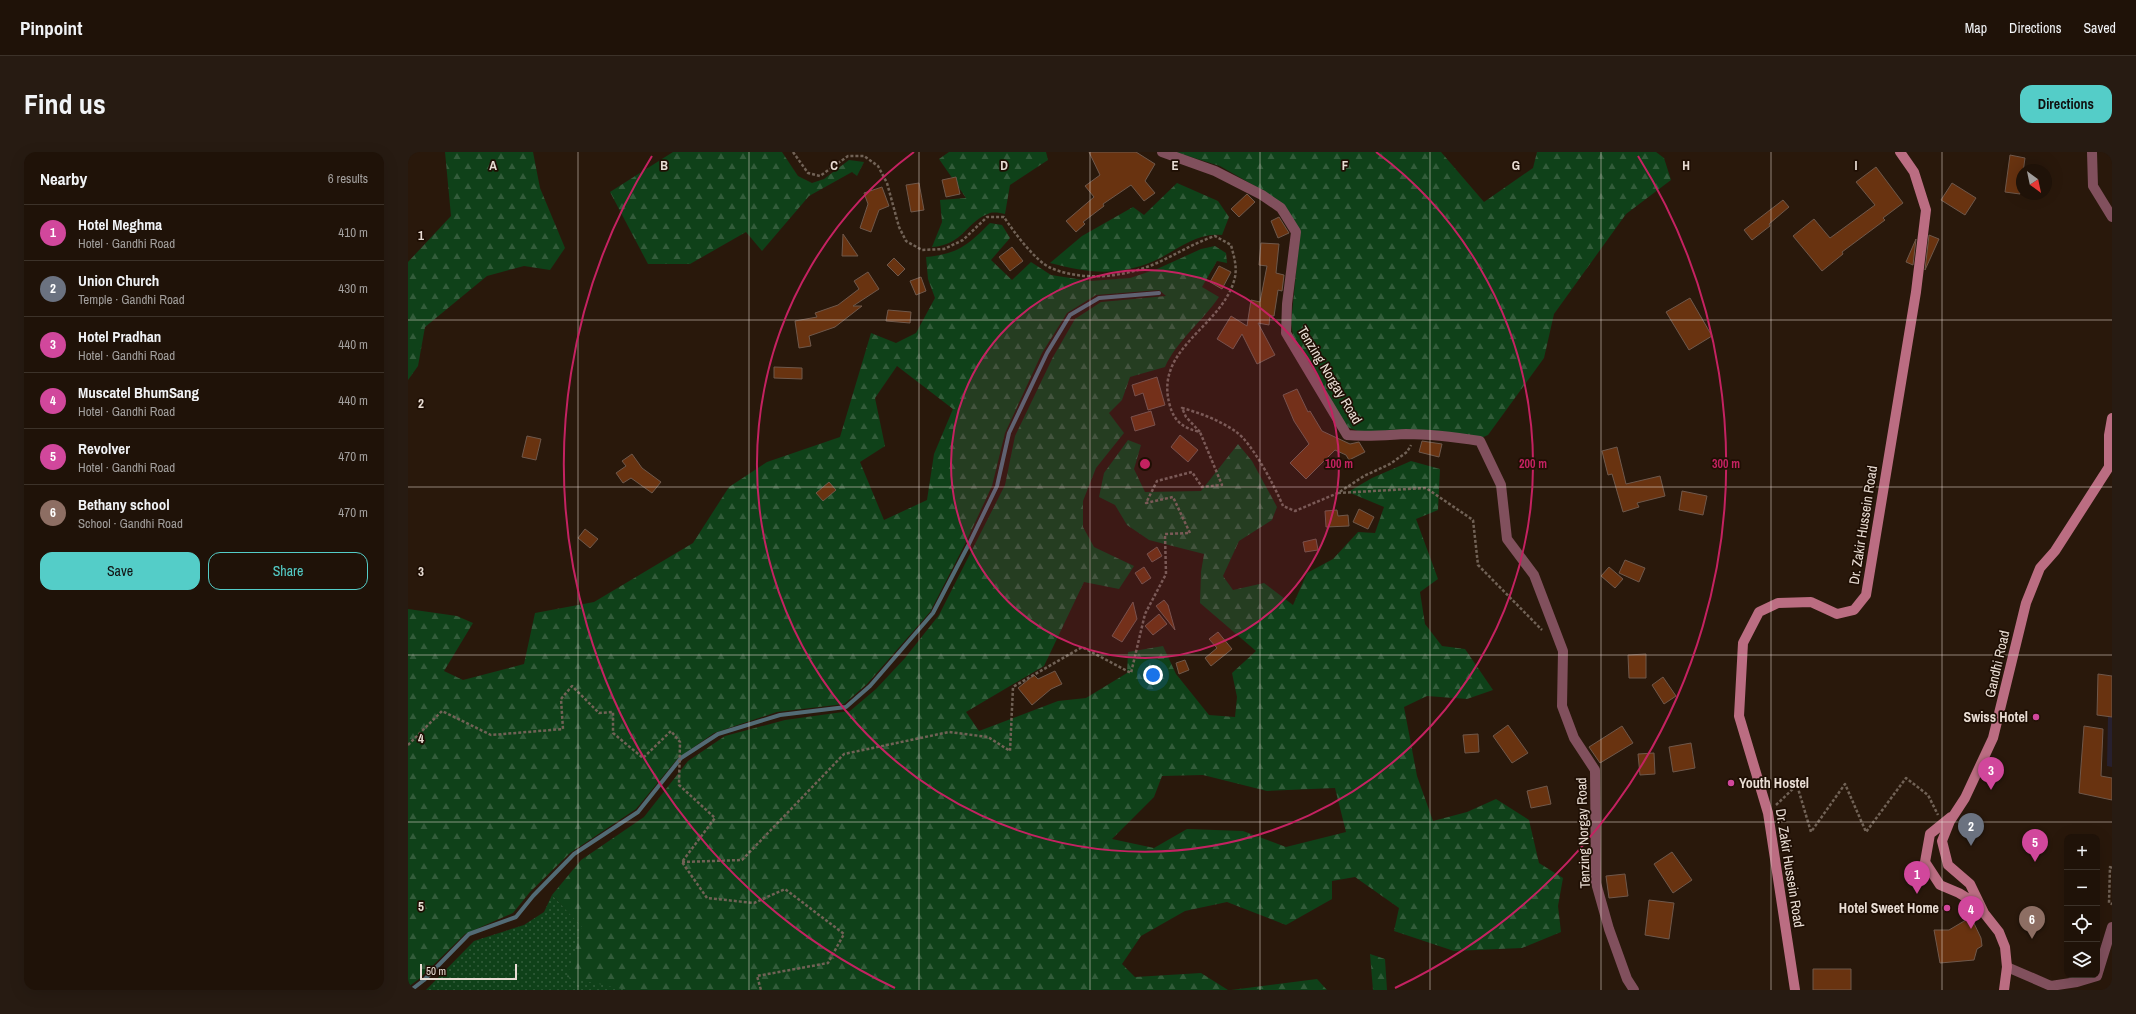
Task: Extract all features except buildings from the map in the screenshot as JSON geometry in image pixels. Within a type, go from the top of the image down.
[{"type":"street","name":"Tenzing Norgay Road","points":[[1162,152],[1215,171],[1262,195],[1281,208],[1296,232],[1287,304],[1286,333],[1347,435],[1366,437],[1417,435],[1455,436],[1480,441],[1501,485],[1508,539],[1534,575],[1563,651],[1562,706],[1574,738],[1595,770],[1596,883],[1609,929],[1628,979],[1634,990]]},
{"type":"street","name":"Dr. Zakir Hussein Road","points":[[1795,990],[1768,812],[1739,716],[1743,643],[1759,612],[1778,603],[1811,602],[1837,614],[1854,610],[1866,595],[1916,292],[1926,210],[1914,172],[1900,152]]},
{"type":"street","points":[[2092,152],[2093,186],[2112,217]]},
{"type":"street","name":"Gandhi Road","points":[[1982,910],[1970,884],[1948,865],[1942,841],[1954,815],[1965,798],[1993,738],[2026,603],[2040,568],[2055,551],[2109,467],[2109,435],[2112,418]]},
{"type":"street","points":[[1954,815],[1930,834],[1925,862],[1940,885],[1959,893],[1982,910],[1999,932],[2005,947],[2006,967],[2004,990]]},
{"type":"street","points":[[2006,967],[2051,986],[2077,982],[2097,976],[2112,927]]},
{"type":"path","points":[[793,152],[808,173],[820,176],[848,156],[864,156],[878,166],[887,183],[899,228],[906,240],[922,250],[944,249],[962,240],[987,217],[1004,217],[1029,249],[1050,268],[1084,276],[1126,274],[1156,263],[1194,243],[1215,236],[1231,245],[1236,265],[1234,281],[1229,293],[1206,324],[1187,342],[1173,363],[1166,392],[1173,414],[1177,419],[1185,428],[1200,432]]},
{"type":"path","points":[[682,862],[742,860],[844,754],[950,732],[988,737],[1010,751],[1013,687],[1082,647],[1131,673],[1145,614],[1166,574],[1165,534],[1190,533],[1172,497],[1146,503],[1157,481],[1192,472],[1202,487],[1222,485],[1200,432],[1186,417],[1182,408],[1202,414],[1237,432],[1262,464],[1283,506],[1295,511],[1338,493],[1364,476],[1390,464],[1407,452],[1417,435]]},
{"type":"path","points":[[1338,493],[1426,488],[1472,520],[1478,565],[1547,635]]},
{"type":"path","points":[[408,745],[442,711],[491,735],[563,729],[561,699],[572,686],[599,713],[613,712],[613,733],[643,758],[671,731],[680,742],[679,785],[715,818],[682,862]]},
{"type":"path","points":[[1768,812],[1797,785],[1811,832],[1845,784],[1866,832],[1906,778],[1928,795],[1942,824]]},
{"type":"path","points":[[682,862],[707,898],[754,903],[785,889],[844,934],[828,964],[757,976],[761,990]]},
{"type":"path","points":[[2112,868],[2110,867],[2109,903],[2112,904]]},
{"type":"shaded area","points":[[2108,716],[2112,717],[2112,767],[2107,766]]},
{"type":"green space","points":[[445,152],[533,152],[540,188],[565,248],[550,270],[524,266],[487,276],[425,327],[418,366],[408,380],[408,262],[451,216]]},
{"type":"green space","points":[[673,152],[782,152],[798,176],[812,183],[824,179],[849,160],[864,162],[857,176],[852,172],[809,196],[762,251],[746,232],[690,264],[648,264],[610,192]]},
{"type":"green space","points":[[949,152],[1046,152],[1048,160],[1010,185],[1005,214],[990,213],[975,221],[951,242],[932,247],[942,222],[940,200],[966,198],[939,159]]},
{"type":"green space","points":[[1175,152],[1441,152],[1484,202],[1533,168],[1537,152],[1656,152],[1664,158],[1671,180],[1626,214],[1554,314],[1544,358],[1488,435],[1481,438],[1363,433],[1347,427],[1293,335],[1291,323],[1300,234],[1267,193],[1220,166]]},
{"type":"green space","points":[[1177,183],[1218,201],[1229,217],[1222,235],[1204,236],[1195,239],[1154,261],[1127,269],[1102,272],[1077,269],[1050,263],[1082,236],[1133,207],[1144,215]]},
{"type":"green space","points":[[990,223],[1002,225],[1010,238],[991,260],[1012,280],[1031,262],[1051,275],[1090,281],[1130,278],[1157,269],[1201,249],[1215,246],[1226,253],[1227,263],[1217,261],[1202,287],[1219,297],[1183,339],[1170,357],[1165,367],[1130,377],[1122,400],[1109,413],[1124,433],[1096,468],[1083,501],[1083,527],[1094,547],[1134,566],[1119,589],[1084,582],[1044,666],[966,712],[979,731],[1058,701],[1086,698],[1127,673],[1128,652],[1163,646],[1176,674],[1209,715],[1235,717],[1237,697],[1232,673],[1256,651],[1200,603],[1201,572],[1204,554],[1149,540],[1127,525],[1115,505],[1099,497],[1104,473],[1128,440],[1141,445],[1134,469],[1145,492],[1201,491],[1238,444],[1252,461],[1277,507],[1272,520],[1239,541],[1223,576],[1233,590],[1264,583],[1293,605],[1307,573],[1333,559],[1358,532],[1375,533],[1384,507],[1348,492],[1372,478],[1411,461],[1440,469],[1438,510],[1416,519],[1438,579],[1420,592],[1425,624],[1442,646],[1465,649],[1493,690],[1467,699],[1427,696],[1404,707],[1417,776],[1433,821],[1467,812],[1496,799],[1529,820],[1539,863],[1563,878],[1558,906],[1561,932],[1522,948],[1454,951],[1394,931],[1399,908],[1355,877],[1332,881],[1332,899],[1286,925],[1227,902],[1185,911],[1141,936],[1122,964],[1135,977],[1201,973],[1228,990],[626,990],[567,977],[582,927],[552,895],[581,860],[644,817],[688,761],[725,736],[785,720],[850,711],[876,689],[905,658],[939,615],[1005,485],[1015,436],[1053,357],[1075,319],[1101,302],[1166,296],[1159,290],[1096,295],[1067,313],[1042,353],[1005,433],[992,486],[965,544],[930,612],[867,684],[844,704],[777,712],[714,733],[678,758],[636,809],[570,853],[530,892],[513,913],[465,934],[419,979],[408,987],[408,609],[457,616],[473,623],[444,671],[463,680],[524,664],[535,613],[594,602],[693,543],[729,487],[767,462],[840,437],[871,333],[896,343],[916,333],[935,298],[928,279],[926,257],[937,256],[955,251],[969,243]],"holes":[[[897,366],[953,409],[934,454],[927,500],[884,520],[860,462],[885,446],[875,398]],[[1203,775],[1267,791],[1335,788],[1346,832],[1286,847],[1243,831],[1187,829],[1154,848],[1112,839],[1154,797],[1162,776]]]},
{"type":"green space","points":[[552,895],[583,927],[626,990],[426,990],[474,941],[524,925],[544,912]]},
{"type":"green space","points":[[1370,954],[1385,959],[1387,990],[1373,990]]},
{"type":"green space","points":[[1317,979],[1327,990],[1231,990]]},
{"type":"waterway","points":[[411,990],[424,980],[469,934],[516,917],[533,896],[574,854],[638,812],[681,758],[718,734],[780,715],[846,707],[870,686],[933,613],[997,486],[1009,433],[1047,353],[1070,315],[1099,298],[1159,293]]},
{"type":"place","name":"Swiss Hotel","points":[[2036,717]]},
{"type":"place","name":"Youth Hostel","points":[[1731,783]]},
{"type":"place","name":"Hotel Pradhan","points":[[1991,790]]},
{"type":"place","name":"Union Church","points":[[1971,846]]},
{"type":"place","name":"Revolver","points":[[2035,862]]},
{"type":"place","name":"Hotel Meghma","points":[[1917,894]]},
{"type":"place","name":"Hotel Sweet Home","points":[[1947,908]]},
{"type":"place","name":"Muscatel BhumSang","points":[[1971,929]]},
{"type":"place","name":"Bethany school","points":[[2032,939]]}]
